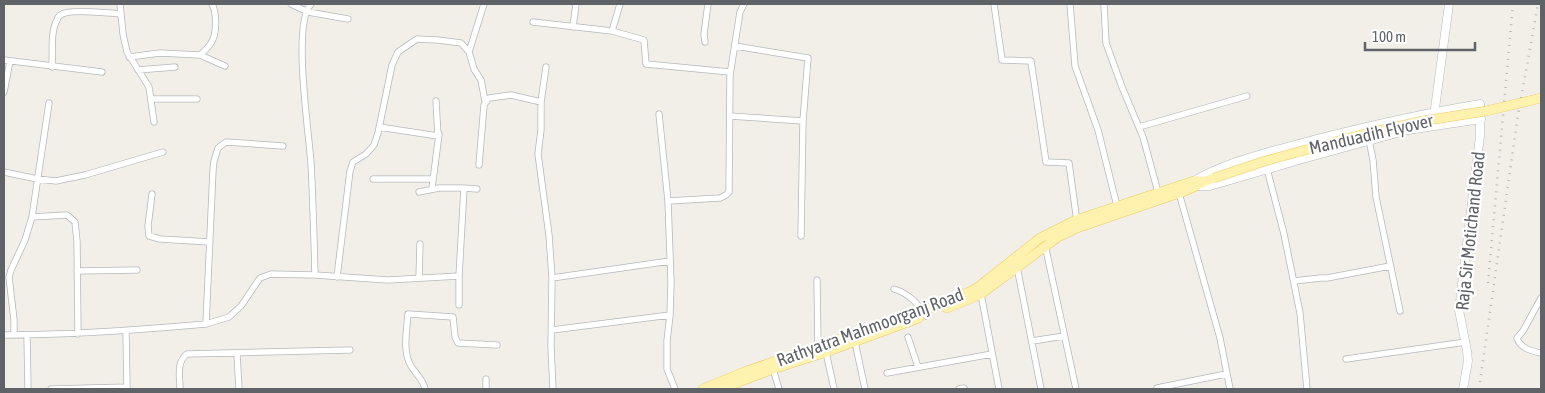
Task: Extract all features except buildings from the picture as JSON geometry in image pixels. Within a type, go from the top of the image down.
[{"type":"main road","name":"Manduadih Flyover","points":[[1198,183],[1265,161],[1364,134],[1423,121],[1486,111],[1541,98]]},
{"type":"main road","points":[[721,389],[822,350],[855,342],[924,313],[961,303],[981,294],[1045,245],[1077,224],[1178,193],[1198,183]]},
{"type":"main road","name":"Rathyatra Mahmoorganj Road","points":[[703,389],[744,372],[822,350],[863,330],[924,313],[977,288],[1040,238],[1116,206],[1158,192],[1198,183]]},
{"type":"street","points":[[120,4],[123,34],[129,57],[149,87],[154,122]]},
{"type":"street","points":[[200,55],[212,42],[216,25],[216,10],[212,4]]},
{"type":"street","points":[[291,4],[306,11],[348,19]]},
{"type":"street","points":[[312,4],[306,11],[304,24],[303,77],[311,161],[315,275]]},
{"type":"street","points":[[469,52],[484,4]]},
{"type":"street","points":[[573,27],[576,4]]},
{"type":"street","points":[[612,31],[620,4]]},
{"type":"street","points":[[705,42],[704,34],[708,4]]},
{"type":"street","points":[[668,201],[720,198],[729,192],[730,72],[740,12],[744,4]]},
{"type":"street","points":[[994,4],[1002,60],[1031,61],[1046,162],[1069,163],[1077,224]]},
{"type":"street","points":[[1070,4],[1076,66],[1098,130],[1116,206]]},
{"type":"street","points":[[1104,4],[1106,43],[1122,87],[1144,137],[1158,192]]},
{"type":"street","points":[[1434,126],[1434,113],[1449,4]]},
{"type":"street","points":[[52,67],[54,31],[59,16],[72,12],[120,14]]},
{"type":"street","points":[[533,22],[612,31],[644,40],[646,64],[730,72]]},
{"type":"street","points":[[337,277],[350,171],[356,159],[371,150],[376,139],[392,65],[398,52],[417,39],[461,43],[469,52],[474,69],[481,80],[486,101],[483,111],[479,165]]},
{"type":"street","points":[[734,46],[808,58],[801,236]]},
{"type":"street","points":[[129,57],[160,53],[200,55],[225,66]]},
{"type":"street","points":[[4,92],[7,61],[102,72]]},
{"type":"street","points":[[138,70],[176,67]]},
{"type":"street","points":[[546,67],[541,102],[541,130],[538,154],[550,235],[553,389]]},
{"type":"street","points":[[486,101],[493,96],[511,95],[541,102]]},
{"type":"street","points":[[1139,127],[1247,96]]},
{"type":"street","points":[[152,99],[197,99]]},
{"type":"street","points":[[436,101],[438,136]]},
{"type":"street","points":[[14,335],[9,277],[25,240],[32,217],[49,103]]},
{"type":"street","points":[[1480,104],[1481,119],[1408,130],[1210,186],[1198,183],[1207,173],[1286,148],[1313,140],[1434,113],[1480,104]]},
{"type":"street","points":[[659,114],[668,201],[670,261],[670,316],[667,341],[667,369],[675,389]]},
{"type":"street","points":[[432,188],[441,115]]},
{"type":"street","points":[[730,116],[804,122]]},
{"type":"street","name":"Raja Sir Motichand Road","points":[[1463,389],[1468,361],[1459,310],[1481,119]]},
{"type":"street","points":[[379,127],[438,136]]},
{"type":"street","points":[[1369,140],[1373,160],[1376,197],[1400,311]]},
{"type":"street","points":[[206,324],[214,161],[218,148],[226,142],[283,146]]},
{"type":"street","points":[[4,172],[56,181],[72,179],[163,152]]},
{"type":"street","points":[[1267,169],[1294,280],[1300,313],[1307,389]]},
{"type":"street","points":[[373,180],[433,179]]},
{"type":"street","points":[[419,192],[432,188],[477,189]]},
{"type":"street","points":[[459,305],[464,188]]},
{"type":"street","points":[[1178,193],[1220,338],[1230,389]]},
{"type":"street","points":[[152,194],[148,226],[149,236],[160,240],[210,242]]},
{"type":"street","points":[[32,217],[67,215],[73,219],[77,232],[78,334]]},
{"type":"street","points":[[419,278],[420,244]]},
{"type":"street","points":[[1045,245],[1076,389]]},
{"type":"street","points":[[552,278],[670,261]]},
{"type":"street","points":[[1294,280],[1327,278],[1390,266]]},
{"type":"street","points":[[1017,267],[1041,389]]},
{"type":"street","points":[[78,271],[137,270]]},
{"type":"street","points":[[4,335],[78,334],[206,324],[229,317],[241,306],[260,278],[279,273],[388,280],[459,276]]},
{"type":"street","points":[[817,280],[822,350],[834,389]]},
{"type":"street","points":[[894,290],[904,292],[913,298],[924,313]]},
{"type":"street","points":[[981,294],[999,389]]},
{"type":"street","points":[[1541,298],[1523,331],[1517,338],[1517,341],[1530,351],[1541,353]]},
{"type":"street","points":[[425,389],[421,379],[409,362],[406,347],[408,314],[453,317],[455,337],[458,343],[497,345]]},
{"type":"street","points":[[552,330],[670,316]]},
{"type":"street","points":[[51,389],[127,388],[126,331]]},
{"type":"street","points":[[27,336],[28,389]]},
{"type":"street","points":[[1032,341],[1064,336]]},
{"type":"street","points":[[908,338],[918,367]]},
{"type":"street","points":[[855,342],[865,389]]},
{"type":"street","points":[[1346,359],[1466,342]]},
{"type":"street","points":[[180,389],[180,360],[187,354],[350,350]]},
{"type":"street","points":[[238,354],[239,389]]},
{"type":"street","points":[[887,373],[992,354]]},
{"type":"street","points":[[773,369],[777,389]]},
{"type":"street","points":[[1157,389],[1226,374]]},
{"type":"street","points":[[486,379],[486,389]]},
{"type":"railway","points":[[1488,283],[1513,4]]},
{"type":"railway","points":[[1479,389],[1518,115],[1538,4]]}]
